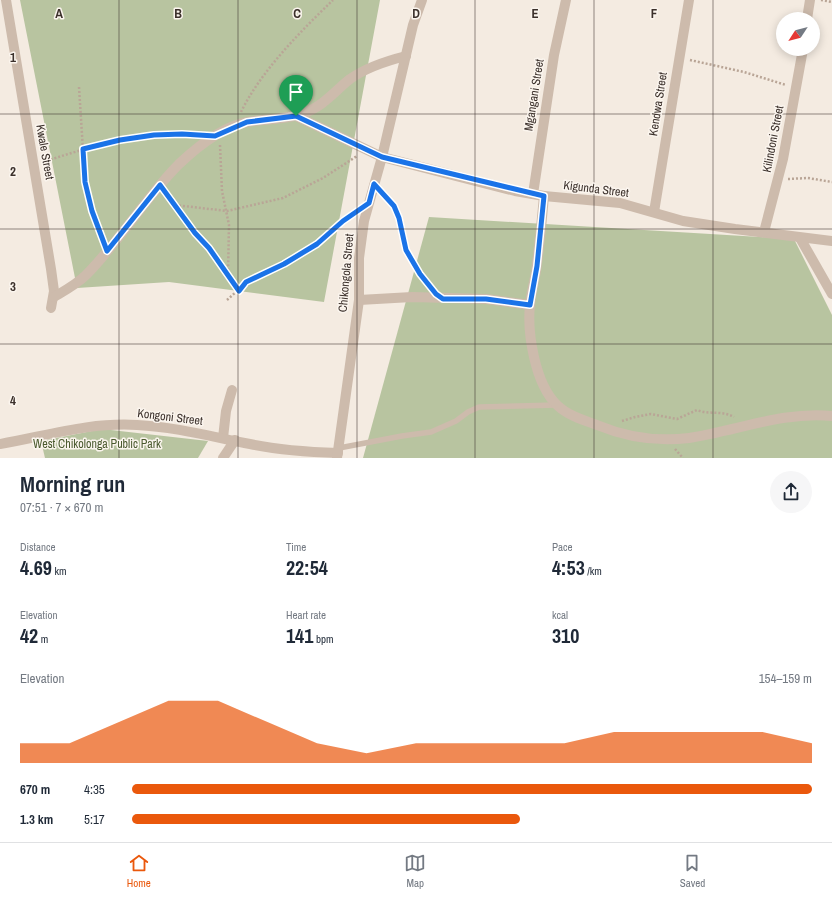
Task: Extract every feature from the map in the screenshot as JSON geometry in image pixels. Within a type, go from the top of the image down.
[{"type":"street","name":"Kwale Street","points":[[6,0],[51,269],[54,297],[51,308]]},
{"type":"street","name":"Chikongola Street","points":[[338,453],[359,300],[359,258],[364,221],[382,157],[413,25],[422,0]]},
{"type":"street","name":"Mgangani Street","points":[[533,194],[554,55],[566,0]]},
{"type":"street","name":"Kendwa Street","points":[[654,212],[689,0]]},
{"type":"street","points":[[808,12],[810,0]]},
{"type":"street","points":[[54,297],[85,276],[179,164],[218,134],[247,122],[296,116],[313,109],[326,101],[350,79],[366,69],[386,61],[406,56]]},
{"type":"street","name":"Kilindoni Street","points":[[764,232],[778,180],[802,56]]},
{"type":"street","name":"Kigunda Street","points":[[296,116],[382,157],[533,194],[620,203],[683,221],[800,238],[832,241]]},
{"type":"street","points":[[544,196],[537,266],[530,305],[530,336],[537,369],[543,386],[557,405],[577,417],[608,430],[634,437],[667,439],[711,435],[744,425],[816,415],[832,416]]},
{"type":"street","points":[[800,238],[832,294]]},
{"type":"street","points":[[359,300],[412,297],[486,299],[530,305]]},
{"type":"street","points":[[223,438],[226,411],[232,390]]},
{"type":"street","name":"Kongoni Street","points":[[0,444],[64,430],[104,426],[137,425],[185,430],[290,450],[338,453]]},
{"type":"street","points":[[223,458],[235,440]]},
{"type":"lane","points":[[338,453],[402,436],[431,432],[456,421],[468,412],[479,407],[557,405]]},
{"type":"path","points":[[235,126],[244,106],[260,82],[309,24],[333,0]]},
{"type":"path","points":[[821,0],[832,2]]},
{"type":"path","points":[[679,57],[744,72],[796,88]]},
{"type":"path","points":[[79,87],[85,182],[92,211],[107,251]]},
{"type":"path","points":[[34,164],[83,149],[120,140],[154,135],[218,134],[220,176],[229,225],[228,274]]},
{"type":"path","points":[[175,205],[227,210],[283,198],[298,191],[367,149]]},
{"type":"path","points":[[778,180],[808,178],[832,182]]},
{"type":"path","points":[[374,184],[394,206],[399,218],[406,250],[411,260],[426,282],[443,299]]},
{"type":"path","points":[[160,185],[228,274],[239,291]]},
{"type":"path","points":[[227,300],[239,291],[246,282],[284,264],[317,244],[343,221],[369,203]]},
{"type":"path","points":[[608,430],[614,425],[635,417],[657,414],[678,419],[697,410],[705,413],[724,412],[744,425]]},
{"type":"green space","points":[[20,0],[380,0],[324,302],[169,282],[77,288]]},
{"type":"green space","points":[[429,217],[794,239],[832,315],[832,458],[363,458]]},
{"type":"green space","name":"West Chikolonga Public Park","points":[[102,429],[208,441],[198,458],[45,458],[41,441]]},
{"type":"route","points":[[296,116],[382,157],[515,191],[544,196],[541,235],[530,305],[486,299],[443,299],[436,294],[420,274],[406,250],[399,218],[394,206],[374,184],[369,203],[343,221],[317,244],[270,272],[259,275],[246,282],[239,291],[209,248],[195,233],[160,185],[107,251],[92,211],[85,182],[83,149],[120,140],[154,135],[182,134],[215,136],[221,132],[247,122],[296,116]]}]
